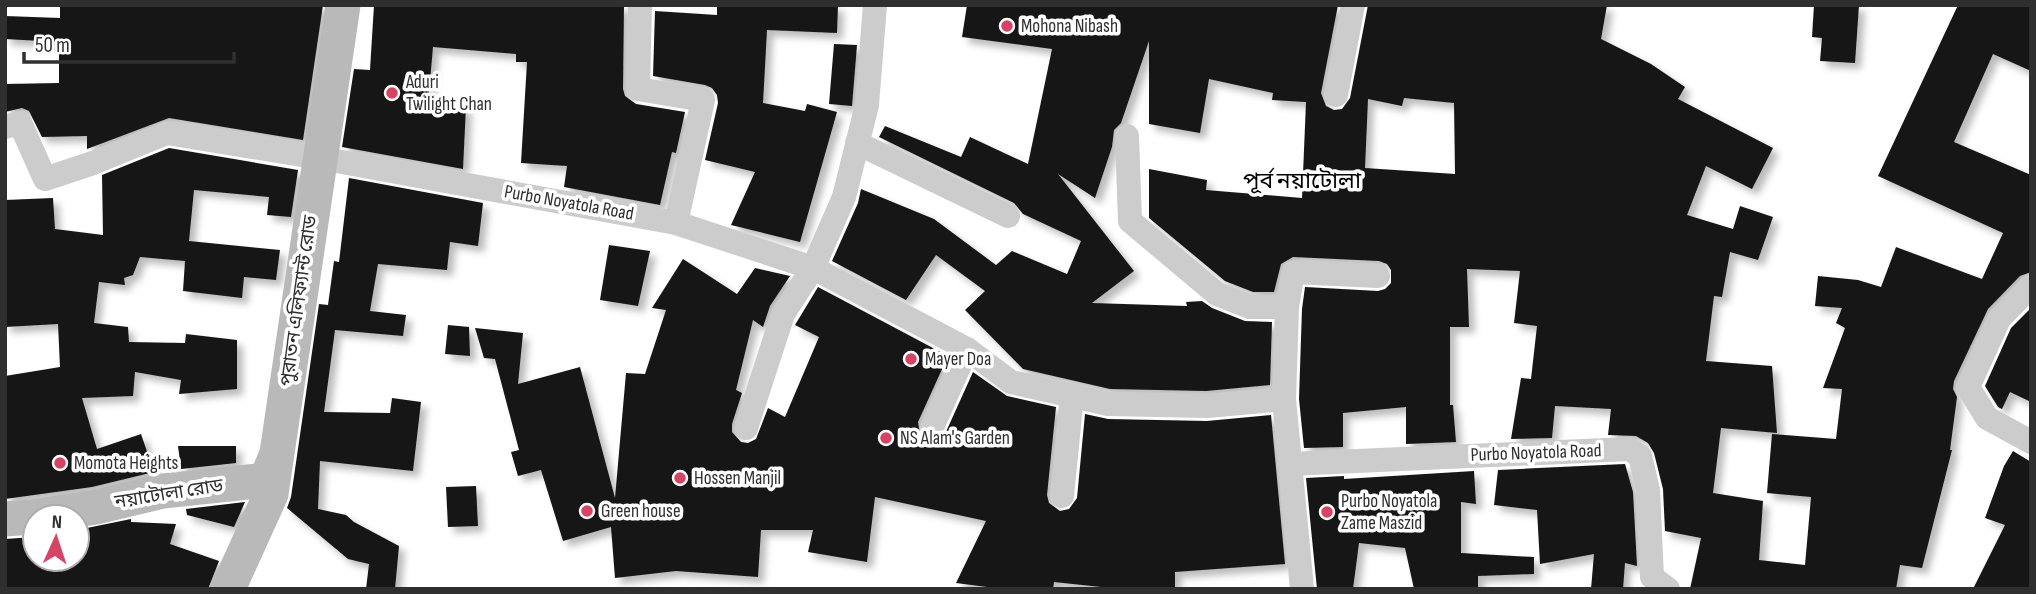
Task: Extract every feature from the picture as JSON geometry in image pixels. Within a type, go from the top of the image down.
[{"type":"street","name":"পুরাতন এলিফ্যান্ট রোড","points":[[228,589],[271,494],[343,5]]},
{"type":"street","points":[[640,5],[638,89],[703,100],[676,223]]},
{"type":"street","points":[[746,428],[783,314],[811,271],[844,197],[867,105],[875,5]]},
{"type":"street","points":[[1336,95],[1353,5]]},
{"type":"street","name":"Purbo Noyatola Road","points":[[5,127],[20,124],[45,179],[167,133],[676,223],[811,271],[967,349],[1011,382],[1108,404],[1207,406],[1284,399]]},
{"type":"street","points":[[1127,136],[1130,221]]},
{"type":"street","points":[[857,143],[1008,216]]},
{"type":"street","points":[[1106,203],[1217,294],[1250,307],[1287,307]]},
{"type":"street","points":[[1302,589],[1284,399],[1287,307],[1293,272],[1378,276]]},
{"type":"street","points":[[2031,286],[1999,319],[1968,387],[1987,418],[2031,442]]},
{"type":"street","points":[[932,427],[967,349]]},
{"type":"street","points":[[1062,496],[1072,395]]},
{"type":"street","name":"Purbo Noyatola Road","points":[[1289,464],[1629,449],[1640,456],[1648,490],[1652,578],[1668,589]]},
{"type":"street","name":"নয়াটোলা রোড","points":[[5,519],[96,507],[163,491],[266,480],[276,456]]},
{"type":"building","points":[[60,5],[323,5],[303,140],[169,118],[87,149],[87,136],[42,137],[29,111],[22,108],[5,112],[5,84],[59,83],[59,42],[5,39],[5,16],[60,18]]},
{"type":"building","points":[[374,5],[624,5],[625,96],[636,104],[685,112],[676,153],[672,152],[660,205],[564,187],[567,166],[521,163],[527,62],[516,62],[516,54],[433,47],[428,104],[466,106],[463,169],[342,147],[354,69],[370,70]]},
{"type":"building","points":[[717,5],[838,5],[837,33],[767,30],[763,103],[805,111],[807,104],[837,112],[800,242],[731,225],[755,172],[705,160],[718,103],[717,95],[712,88],[705,85],[653,76],[655,11],[717,15]]},
{"type":"building","points":[[967,5],[1338,5],[1321,93],[1326,106],[1334,110],[1342,109],[1350,98],[1368,5],[1607,5],[1601,39],[1651,64],[1685,87],[1678,99],[1773,148],[1752,189],[1706,166],[1687,215],[1733,229],[1740,206],[1773,217],[1758,260],[1730,252],[1722,297],[1714,296],[1706,361],[1772,366],[1777,433],[1721,428],[1713,493],[1763,501],[1759,560],[1805,565],[1811,497],[1767,493],[1772,434],[1836,439],[1842,389],[1823,388],[1845,328],[1836,323],[1842,308],[1815,306],[1818,276],[1858,280],[1881,287],[1896,247],[1982,279],[2003,233],[1878,176],[1958,5],[2031,5],[2031,71],[1993,54],[1954,142],[2031,175],[2031,272],[2020,276],[1988,309],[1954,381],[1953,389],[1957,397],[1952,450],[1922,568],[1900,565],[1896,589],[1690,589],[1701,538],[1665,531],[1663,489],[1654,453],[1648,443],[1636,436],[1608,435],[1611,409],[1555,406],[1552,438],[1511,439],[1521,378],[1531,379],[1537,326],[1514,323],[1520,271],[1467,269],[1469,327],[1450,327],[1450,405],[1453,405],[1456,442],[1406,444],[1406,407],[1343,413],[1343,447],[1304,448],[1299,399],[1305,287],[1378,291],[1391,283],[1391,270],[1387,264],[1379,261],[1293,257],[1281,264],[1274,292],[1253,292],[1225,281],[1149,218],[1149,169],[1207,180],[1206,190],[1302,198],[1306,102],[1272,100],[1273,93],[1209,79],[1200,133],[1149,124],[1149,41],[1121,123],[1114,130],[1112,147],[1095,198],[1058,174],[1134,271],[1092,303],[1187,306],[1186,302],[1202,301],[1212,308],[1245,321],[1272,322],[1270,385],[1206,391],[1110,389],[1023,369],[965,310],[985,291],[936,255],[906,300],[832,261],[858,203],[861,189],[934,219],[996,265],[1012,251],[1067,274],[1081,241],[1023,214],[1014,203],[879,137],[885,126],[961,157],[970,137],[1028,164],[1052,49],[962,37]],"holes":[[[1404,98],[1454,103],[1455,174],[1365,168],[1368,99],[1402,106]]]},
{"type":"building","points":[[1814,5],[1859,5],[1855,63],[1820,61],[1822,38],[1812,37]]},
{"type":"building","points":[[834,44],[857,45],[852,106],[829,104]]},
{"type":"building","points":[[169,148],[298,170],[291,217],[267,215],[269,197],[194,190],[189,241],[280,250],[276,280],[244,277],[242,298],[183,291],[185,261],[140,257],[133,275],[124,278],[125,285],[99,282],[94,323],[128,327],[129,342],[185,343],[186,334],[237,340],[237,389],[179,394],[181,380],[135,372],[133,396],[82,398],[97,449],[141,434],[154,472],[92,487],[5,499],[5,376],[60,367],[58,324],[5,327],[5,200],[53,198],[55,229],[103,235],[102,175]]},
{"type":"building","points":[[349,178],[483,203],[478,246],[450,242],[447,270],[378,264],[370,311],[406,315],[403,336],[335,330],[324,412],[390,413],[392,398],[421,402],[413,471],[320,461],[318,509],[346,515],[399,546],[395,589],[366,589],[369,564],[348,559],[287,508],[291,497],[319,304],[328,305],[334,261],[339,262]]},
{"type":"building","points":[[609,245],[650,251],[638,306],[600,300]]},
{"type":"building","points":[[683,259],[737,294],[755,268],[790,276],[770,306],[763,327],[753,320],[736,390],[742,393],[732,424],[732,432],[741,442],[748,443],[756,439],[768,408],[785,417],[819,337],[795,325],[818,287],[948,356],[918,422],[920,435],[925,440],[934,442],[945,434],[973,372],[1007,396],[1056,407],[1047,495],[1049,503],[1060,511],[1069,509],[1077,498],[1085,414],[1108,419],[1207,421],[1271,415],[1285,564],[1175,572],[1175,589],[1120,589],[1054,582],[1053,589],[1003,589],[956,583],[986,521],[875,497],[867,562],[808,552],[813,530],[761,530],[758,577],[676,571],[615,578],[611,527],[563,541],[541,470],[518,476],[511,452],[519,450],[495,359],[484,358],[475,328],[523,333],[518,384],[580,367],[615,498],[626,373],[645,374],[666,310],[652,308]]},
{"type":"building","points":[[2031,308],[2031,402],[2010,392],[2002,409],[1985,386],[2011,328]]},
{"type":"building","points":[[448,325],[469,327],[470,356],[445,354]]},
{"type":"building","points":[[178,446],[236,446],[236,463],[181,469]]},
{"type":"building","points":[[2013,451],[2031,462],[2031,589],[1973,589],[2005,525],[1985,518],[2004,466]]},
{"type":"building","points":[[1625,464],[1633,492],[1637,566],[1625,563],[1623,589],[1591,589],[1594,554],[1540,564],[1537,510],[1494,505],[1498,470]]},
{"type":"building","points":[[1474,471],[1476,504],[1461,502],[1461,553],[1534,557],[1534,574],[1478,576],[1478,589],[1414,589],[1405,548],[1359,543],[1353,589],[1317,589],[1306,478],[1344,476],[1344,479]]},
{"type":"building","points":[[476,486],[478,526],[448,527],[446,487]]},
{"type":"building","points":[[245,502],[234,527],[187,515],[186,509]]},
{"type":"building","points":[[131,519],[131,522],[176,524],[170,544],[219,561],[208,589],[5,589],[5,539],[21,538],[21,573],[91,573],[91,527]]},
{"type":"place","name":"Mohona Nibash","points":[[1007,26]]},
{"type":"place","name":"Aduri Twilight Chan","points":[[392,93]]},
{"type":"place","name":"Mayer Doa","points":[[911,359]]},
{"type":"place","name":"NS Alam's Garden","points":[[886,438]]},
{"type":"place","name":"Momota Heights","points":[[60,463]]},
{"type":"place","name":"Hossen Manjil","points":[[680,478]]},
{"type":"place","name":"Green house","points":[[587,511]]},
{"type":"place","name":"Purbo Noyatola Zame Maszid","points":[[1327,512]]},
{"type":"district","name":"পূর্ব নয়াটোলা","points":[[1302,181]]}]
